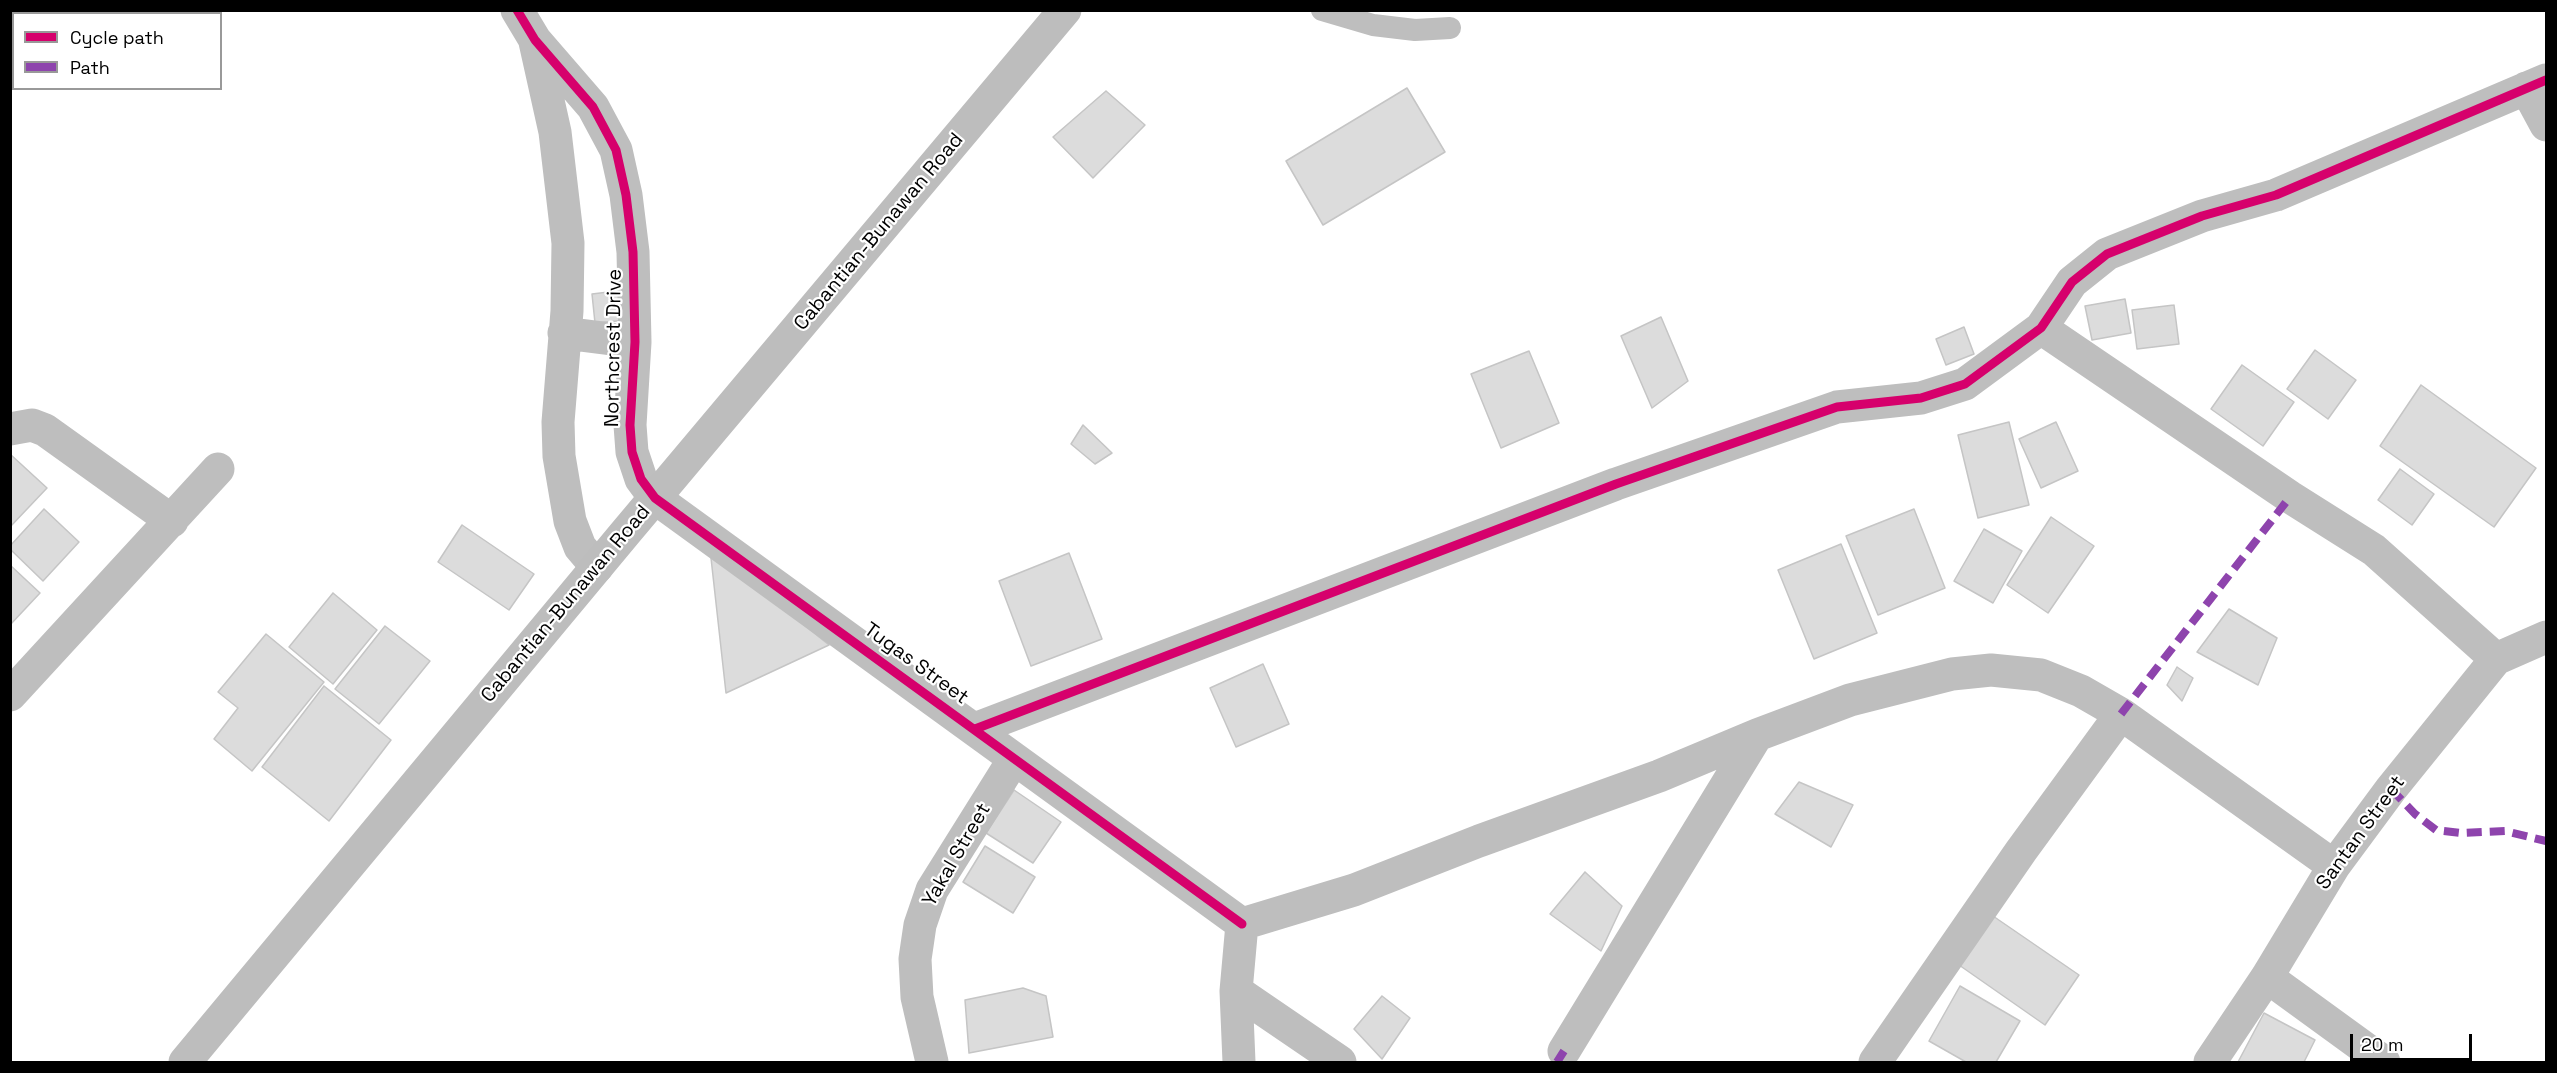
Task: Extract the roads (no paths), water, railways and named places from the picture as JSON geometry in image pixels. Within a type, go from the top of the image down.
[{"type":"main road","name":"Cabantian-Bunawan Road","points":[[185,1062],[1054,15]]},
{"type":"street","name":"Northcrest Drive","points":[[517,10],[535,40],[593,107],[616,150],[626,195],[633,252],[635,342],[630,425],[632,452],[642,479],[655,498]]},
{"type":"street","name":"Northcrest Drive","points":[[535,40],[555,132],[568,243],[558,422],[564,494],[570,521],[580,547],[597,567]]},
{"type":"street","points":[[975,729],[1708,452],[1836,407],[1921,398],[1965,384],[2041,328],[2072,282],[2106,254],[2202,216],[2276,195],[2536,84],[2547,125]]},
{"type":"street","points":[[2041,328],[2374,550],[2496,659]]},
{"type":"street","points":[[564,333],[635,342]]},
{"type":"street","points":[[15,428],[32,425],[45,430],[172,521]]},
{"type":"street","points":[[10,695],[218,469]]},
{"type":"street","name":"Tugas Street","points":[[655,498],[1242,924]]},
{"type":"street","name":"Santan Street","points":[[2210,1062],[2267,977],[2334,866],[2391,789],[2496,659],[2547,637]]},
{"type":"street","points":[[1239,1062],[1236,991],[1242,924],[1354,890],[1479,841],[1659,776],[1757,735],[1850,700],[1952,674],[1991,670],[2041,675],[2080,691],[2121,714],[2334,866]]},
{"type":"street","points":[[1875,1062],[2021,851],[2121,714]]},
{"type":"street","points":[[1564,1051],[1757,735]]},
{"type":"street","name":"Yakal Street","points":[[932,1062],[917,997],[915,959],[920,925],[932,890],[1014,759]]},
{"type":"street","points":[[2267,977],[2384,1062]]},
{"type":"street","points":[[1236,991],[1340,1062]]},
{"type":"lane","points":[[1322,10],[1373,25],[1414,30],[1450,28]]}]
